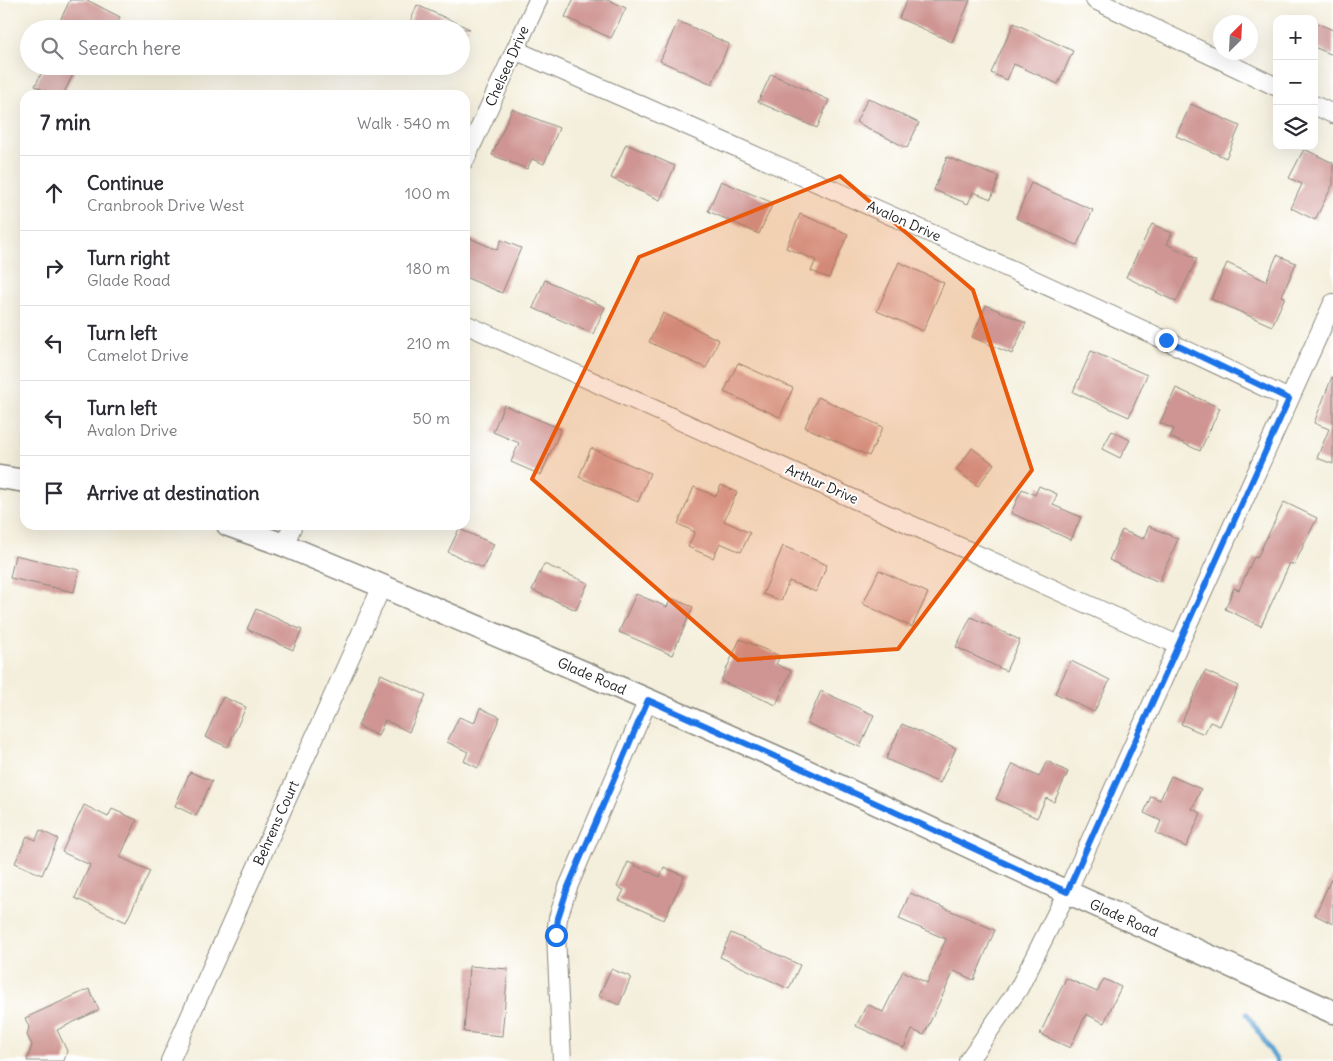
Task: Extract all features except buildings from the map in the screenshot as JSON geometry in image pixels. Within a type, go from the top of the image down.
[{"type":"main road","points":[[0,477],[20,480]]},
{"type":"main road","name":"Glade Road","points":[[258,530],[288,535],[382,586],[783,760],[1067,892],[1333,1012]]},
{"type":"street","name":"Chelsea Drive","points":[[470,149],[538,0]]},
{"type":"street","points":[[1095,0],[1273,85]]},
{"type":"street","name":"Avalon Drive","points":[[515,50],[832,189],[1166,340],[1289,399]]},
{"type":"street","points":[[1318,107],[1333,114]]},
{"type":"street","points":[[968,1061],[1019,988],[1067,892],[1333,303]]},
{"type":"street","name":"Arthur Drive","points":[[470,326],[1178,645]]},
{"type":"street","name":"Behrens Court","points":[[170,1061],[382,586]]},
{"type":"street","points":[[562,1061],[556,935],[558,918],[568,887],[648,700]]},
{"type":"highlighted area","points":[[840,176],[973,290],[1032,470],[898,649],[738,660],[532,479],[639,257]]},
{"type":"waterway","points":[[1247,1014],[1277,1061]]},
{"type":"route","points":[[556,935],[558,918],[568,887],[648,700],[783,760],[1067,892],[1289,399],[1166,340]]}]
